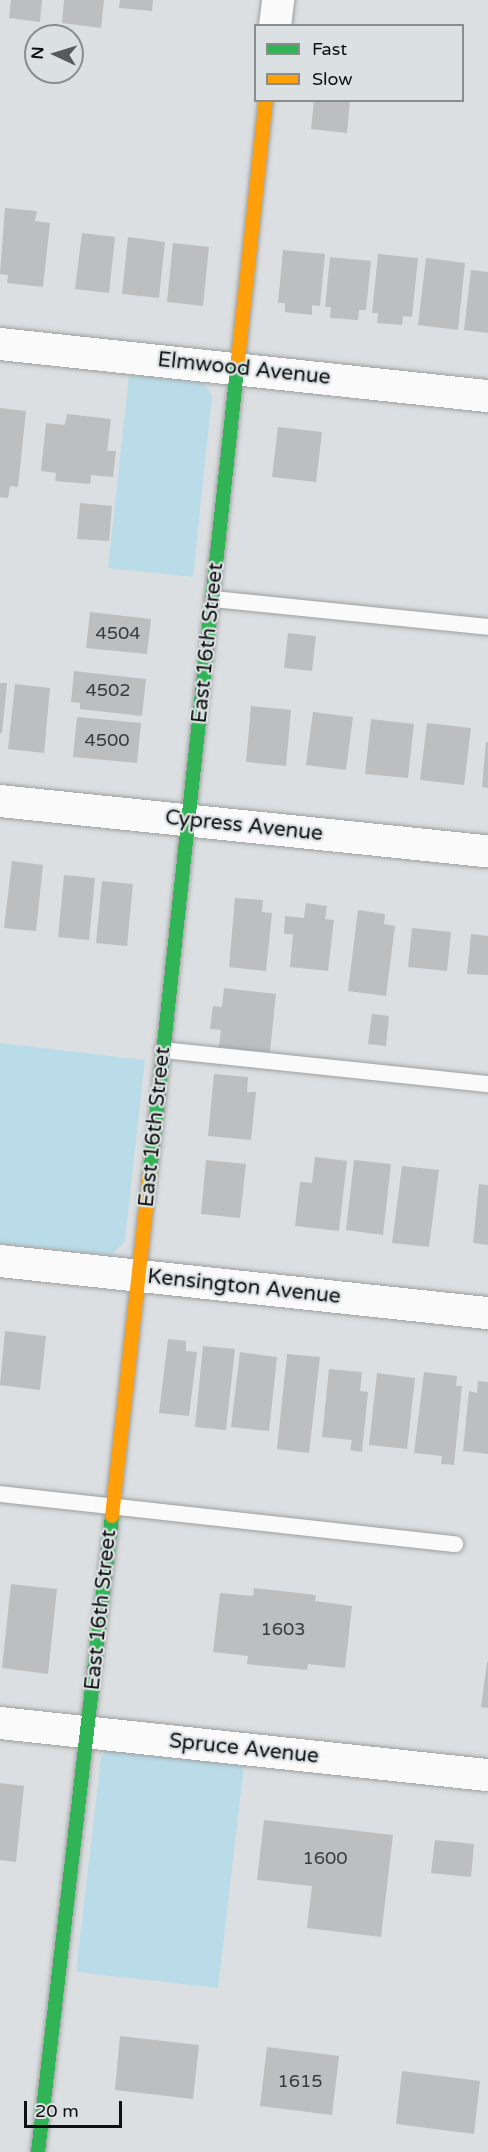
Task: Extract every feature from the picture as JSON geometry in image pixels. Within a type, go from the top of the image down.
[{"type":"street","points":[[275,24],[278,0]]},
{"type":"street","name":"East 16th Street","points":[[38,2152],[140,1276],[266,102]]},
{"type":"street","name":"Elmwood Avenue","points":[[0,344],[488,396]]},
{"type":"street","name":"Cypress Avenue","points":[[0,801],[488,851]]},
{"type":"street","name":"Kensington Avenue","points":[[0,1261],[488,1313]]},
{"type":"street","name":"Spruce Avenue","points":[[0,1723],[488,1775]]},
{"type":"lane","points":[[214,599],[488,627]]},
{"type":"lane","points":[[164,1050],[488,1084]]},
{"type":"lane","points":[[0,1494],[455,1544]]},
{"type":"shaded area","points":[[129,375],[203,383],[212,395],[193,577],[108,568]]},
{"type":"shaded area","points":[[0,1043],[145,1060],[125,1241],[112,1255],[0,1243]]},
{"type":"shaded area","points":[[107,1750],[244,1766],[218,1988],[76,1972],[101,1757]]},
{"type":"building","points":[[11,0],[42,0],[40,22],[9,18]]},
{"type":"building","points":[[64,0],[104,0],[101,28],[84,24],[62,23]]},
{"type":"building","points":[[120,0],[153,0],[152,11],[119,8]]},
{"type":"building","points":[[314,102],[350,102],[347,133],[311,129]]},
{"type":"building","points":[[5,208],[37,211],[35,221],[50,223],[43,287],[7,283],[8,275],[0,274]]},
{"type":"building","points":[[82,233],[115,237],[109,293],[75,289]]},
{"type":"building","points":[[128,237],[165,242],[159,298],[122,294]]},
{"type":"building","points":[[173,243],[209,247],[203,306],[167,302]]},
{"type":"building","points":[[283,250],[325,254],[320,306],[312,305],[312,315],[285,312],[285,303],[278,303]]},
{"type":"building","points":[[378,254],[418,258],[412,317],[403,316],[402,325],[377,323],[378,313],[372,313]]},
{"type":"building","points":[[330,257],[371,261],[366,310],[359,310],[358,320],[330,318],[331,307],[325,307]]},
{"type":"building","points":[[426,258],[465,263],[458,330],[418,325]]},
{"type":"building","points":[[471,270],[488,272],[488,333],[464,330]]},
{"type":"building","points":[[0,408],[26,411],[18,487],[10,486],[8,498],[0,497]]},
{"type":"building","points":[[67,414],[111,419],[107,451],[116,451],[113,477],[91,475],[90,484],[55,481],[56,473],[41,471],[46,423],[65,425]]},
{"type":"building","points":[[278,427],[322,432],[316,482],[272,477]]},
{"type":"building","points":[[80,503],[112,506],[109,541],[77,539]]},
{"type":"building","points":[[90,612],[151,619],[147,654],[86,648]]},
{"type":"building","points":[[288,633],[316,636],[312,671],[284,668]]},
{"type":"building","points":[[74,671],[146,679],[142,716],[80,709],[80,703],[71,702]]},
{"type":"building","points":[[0,683],[7,683],[2,733],[0,733]]},
{"type":"building","points":[[15,684],[50,688],[44,753],[8,749]]},
{"type":"building","points":[[251,706],[291,710],[286,766],[246,762]]},
{"type":"building","points":[[313,712],[353,717],[346,770],[306,765]]},
{"type":"building","points":[[77,717],[141,723],[137,763],[73,757]]},
{"type":"building","points":[[371,719],[414,724],[408,778],[365,774]]},
{"type":"building","points":[[427,723],[471,728],[464,785],[420,780]]},
{"type":"building","points":[[486,742],[488,742],[488,788],[482,787]]},
{"type":"building","points":[[12,861],[43,865],[36,931],[4,928]]},
{"type":"building","points":[[64,875],[95,878],[89,940],[58,937]]},
{"type":"building","points":[[102,881],[133,884],[127,946],[96,943]]},
{"type":"building","points":[[235,898],[263,900],[262,912],[272,913],[266,971],[229,967]]},
{"type":"building","points":[[306,903],[327,906],[325,919],[334,920],[328,971],[290,967],[293,934],[284,934],[285,916],[304,918]]},
{"type":"building","points":[[358,910],[385,914],[384,924],[395,926],[386,996],[348,991]]},
{"type":"building","points":[[412,928],[451,932],[447,971],[408,967]]},
{"type":"building","points":[[471,934],[488,936],[488,975],[467,974]]},
{"type":"building","points":[[224,988],[276,994],[270,1052],[219,1047],[221,1030],[210,1029],[213,1006],[222,1007]]},
{"type":"building","points":[[372,1014],[389,1016],[386,1046],[368,1044]]},
{"type":"building","points":[[214,1074],[248,1077],[247,1092],[256,1092],[251,1140],[208,1136]]},
{"type":"building","points":[[315,1157],[347,1161],[339,1231],[295,1226],[300,1182],[312,1183]]},
{"type":"building","points":[[206,1160],[246,1164],[240,1218],[201,1214]]},
{"type":"building","points":[[354,1160],[391,1164],[383,1235],[346,1230]]},
{"type":"building","points":[[402,1166],[439,1170],[429,1247],[392,1243]]},
{"type":"building","points":[[479,1184],[488,1185],[488,1245],[473,1243]]},
{"type":"building","points":[[5,1331],[46,1336],[40,1390],[0,1385]]},
{"type":"building","points":[[168,1339],[186,1341],[186,1351],[197,1352],[189,1416],[159,1413]]},
{"type":"building","points":[[203,1346],[235,1349],[226,1430],[195,1427]]},
{"type":"building","points":[[240,1352],[277,1357],[269,1431],[231,1427]]},
{"type":"building","points":[[287,1354],[320,1357],[309,1453],[277,1449]]},
{"type":"building","points":[[329,1369],[362,1372],[360,1391],[368,1392],[362,1452],[350,1450],[352,1440],[322,1437]]},
{"type":"building","points":[[424,1372],[457,1376],[456,1386],[462,1386],[454,1465],[441,1464],[442,1456],[414,1453]]},
{"type":"building","points":[[377,1373],[415,1378],[407,1449],[369,1445]]},
{"type":"building","points":[[478,1381],[488,1382],[488,1454],[463,1451],[469,1391],[477,1393]]},
{"type":"building","points":[[11,1584],[57,1589],[48,1674],[2,1668]]},
{"type":"building","points":[[254,1588],[316,1595],[315,1601],[352,1606],[345,1668],[308,1664],[307,1670],[247,1664],[248,1656],[213,1652],[220,1593],[253,1596]]},
{"type":"building","points":[[488,1662],[488,1708],[481,1707]]},
{"type":"building","points":[[0,1783],[24,1786],[16,1862],[0,1860]]},
{"type":"building","points":[[264,1820],[393,1835],[381,1937],[307,1928],[312,1886],[257,1880]]},
{"type":"building","points":[[435,1840],[474,1844],[471,1877],[431,1873]]},
{"type":"building","points":[[120,2036],[199,2045],[193,2099],[115,2090]]},
{"type":"building","points":[[267,2047],[339,2056],[332,2115],[260,2106]]},
{"type":"building","points":[[402,2071],[480,2081],[474,2134],[396,2124]]},
{"type":"traffic: fast","points":[[150,1174],[238,360]]},
{"type":"traffic: fast","points":[[38,2152],[112,1516]]},
{"type":"traffic: slow","points":[[238,360],[266,102]]},
{"type":"traffic: slow","points":[[112,1516],[150,1174]]}]
